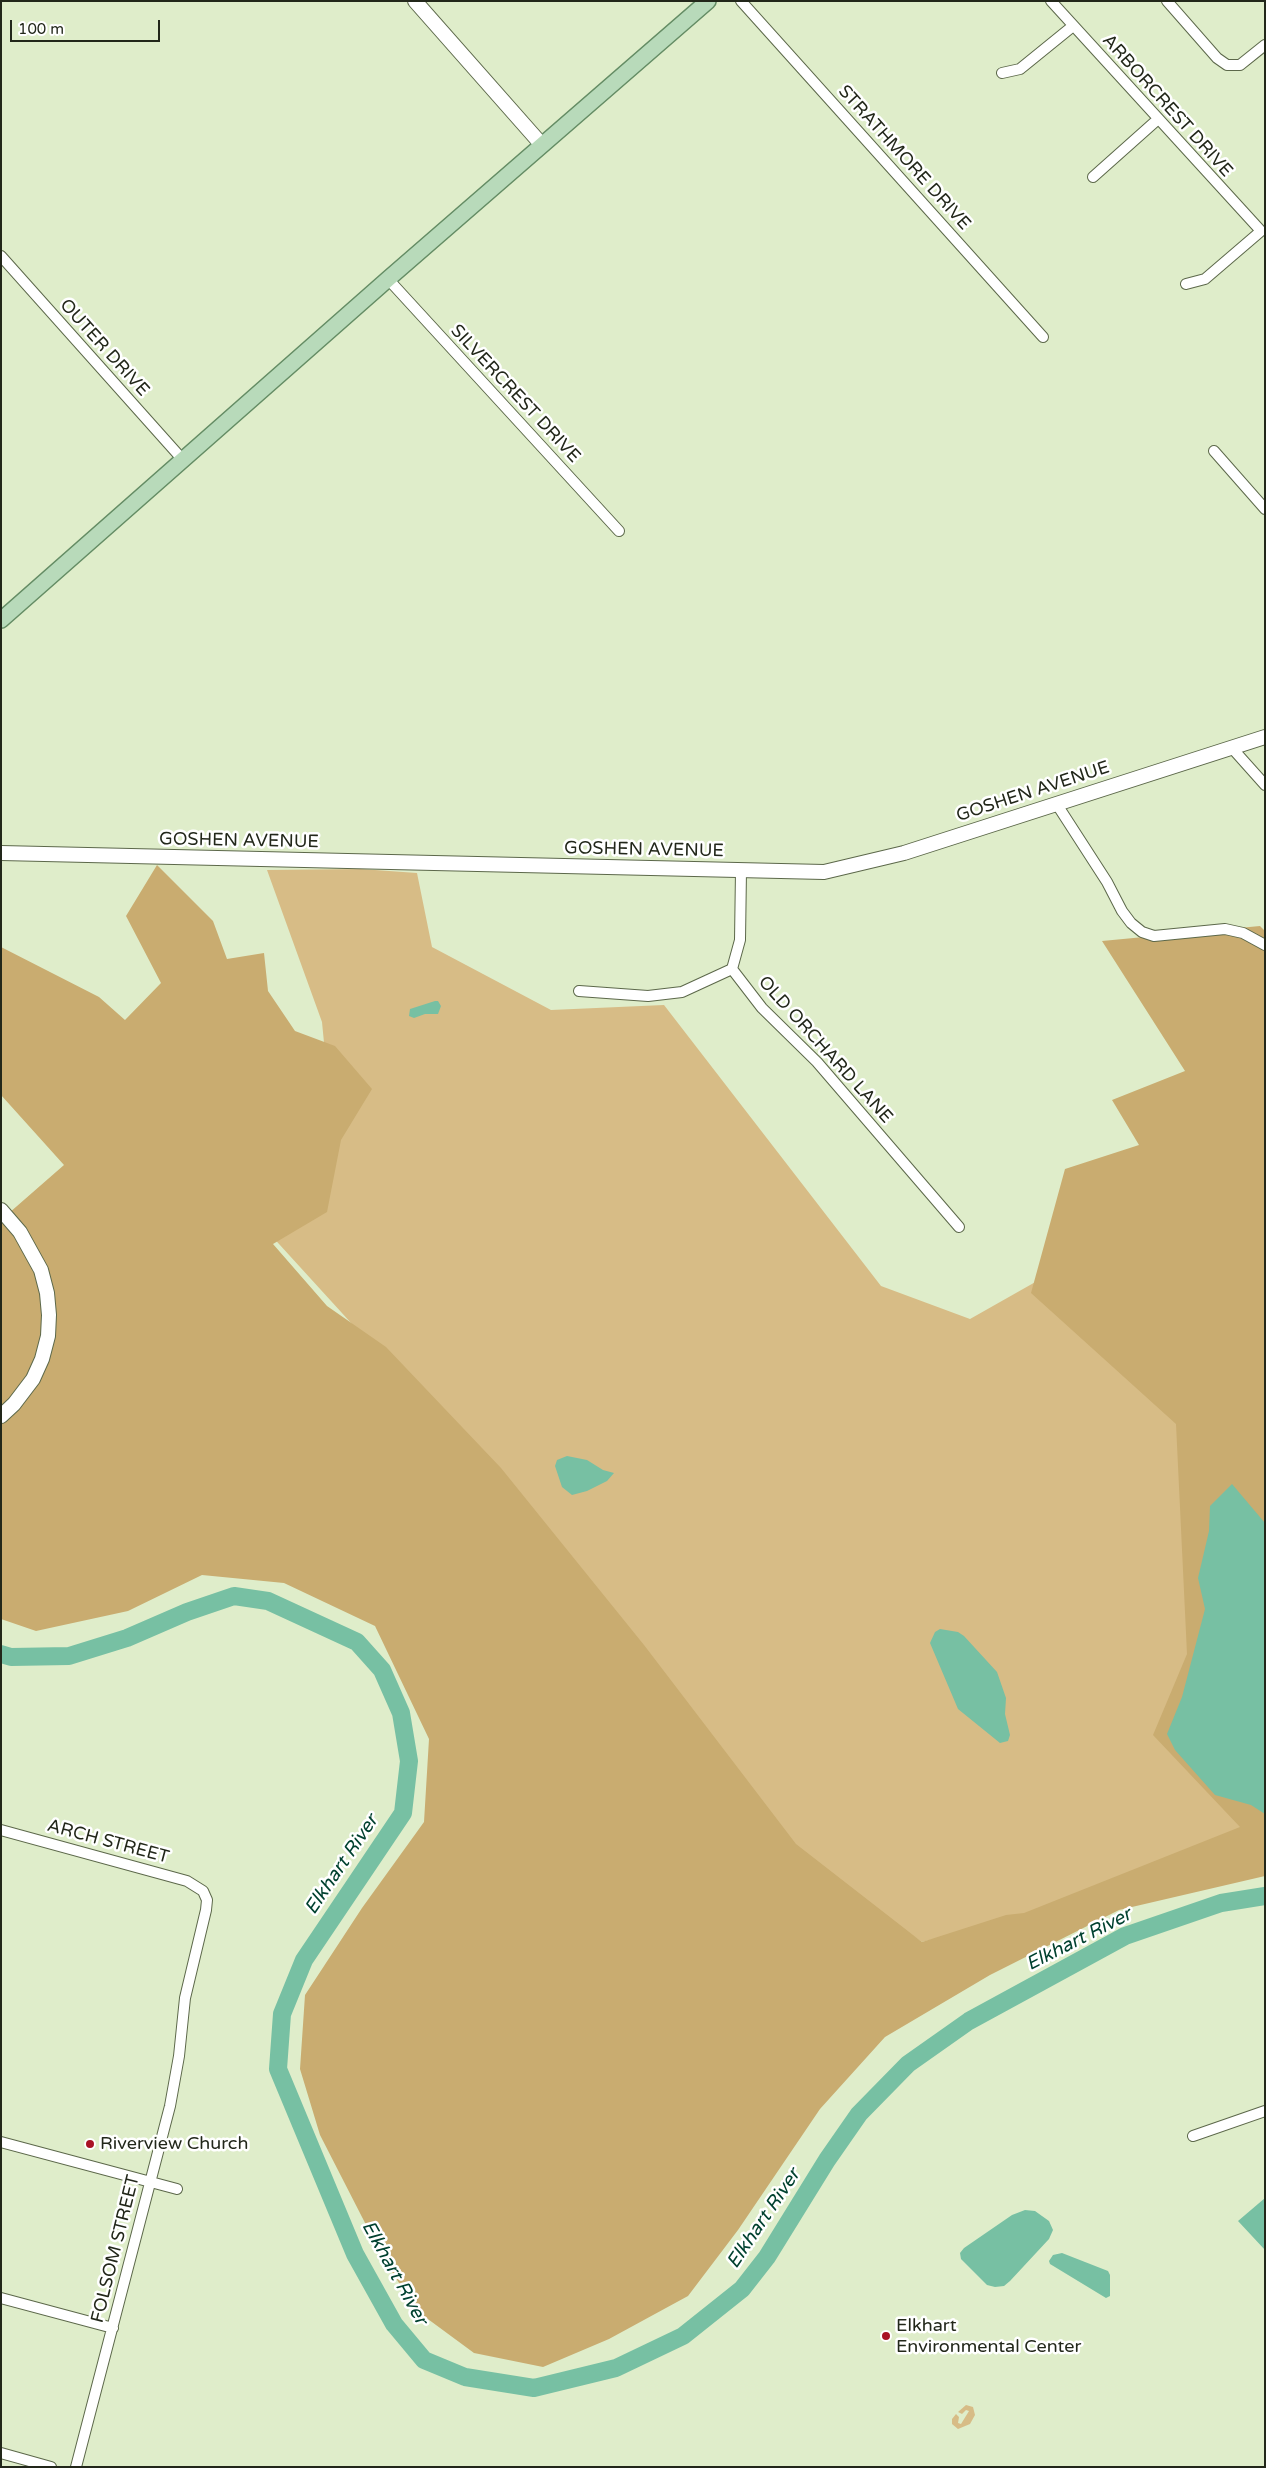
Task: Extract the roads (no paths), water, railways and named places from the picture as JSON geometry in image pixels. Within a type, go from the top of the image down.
[{"type":"main road","points":[[1,620],[388,279],[708,1]]},
{"type":"street","points":[[415,1],[542,145]]},
{"type":"street","name":"STRATHMORE DRIVE","points":[[741,1],[1043,336]]},
{"type":"street","name":"ARBORCREST DRIVE","points":[[1051,1],[1157,120],[1261,231],[1205,280],[1186,284]]},
{"type":"street","points":[[1167,1],[1217,58],[1227,65],[1240,65],[1265,45]]},
{"type":"street","points":[[1002,73],[1020,69],[1073,26]]},
{"type":"street","points":[[1092,177],[1157,120]]},
{"type":"street","name":"OUTER DRIVE","points":[[1,256],[183,460]]},
{"type":"street","name":"SILVERCREST DRIVE","points":[[388,279],[619,531]]},
{"type":"street","points":[[1214,451],[1265,509]]},
{"type":"street","name":"GOSHEN AVENUE","points":[[1,853],[824,872],[859,866],[904,853],[1265,737]]},
{"type":"street","points":[[1232,748],[1265,785]]},
{"type":"street","points":[[1056,803],[1107,882],[1122,912],[1142,932],[1154,936],[1225,929],[1243,933],[1265,945]]},
{"type":"street","points":[[579,992],[648,996],[682,992],[732,969],[740,940],[741,871]]},
{"type":"street","name":"OLD ORCHARD LANE","points":[[732,969],[762,1008],[817,1062],[960,1227]]},
{"type":"street","points":[[1,1210],[25,1239],[41,1270],[47,1293],[49,1315],[48,1336],[42,1359],[33,1379],[14,1404],[1,1416]]},
{"type":"street","name":"ARCH STREET","points":[[1,1830],[187,1881],[203,1891]]},
{"type":"street","name":"FOLSOM STREET","points":[[76,2467],[170,2106],[179,2056],[185,1998],[206,1910],[207,1900],[203,1891]]},
{"type":"street","points":[[1193,2136],[1265,2111]]},
{"type":"street","points":[[1,2142],[177,2189]]},
{"type":"street","points":[[1,2298],[113,2328]]},
{"type":"street","points":[[1,2454],[51,2467]]},
{"type":"waterway","name":"Elkhart River","points":[[1,1654],[11,1657],[69,1656],[127,1638],[187,1612],[234,1596],[268,1601],[357,1642],[382,1670],[401,1713],[409,1761],[403,1813],[304,1960],[282,2014],[278,2069],[355,2254],[394,2324],[424,2360],[465,2377],[534,2388],[616,2368],[683,2336],[742,2289],[767,2257],[827,2160],[859,2114],[908,2064],[969,2021],[1125,1936],[1221,1903],[1265,1896]]},
{"type":"place","name":"Riverview Church","points":[[90,2144]]},
{"type":"place","name":"Elkhart Environmental Center","points":[[886,2336]]}]
